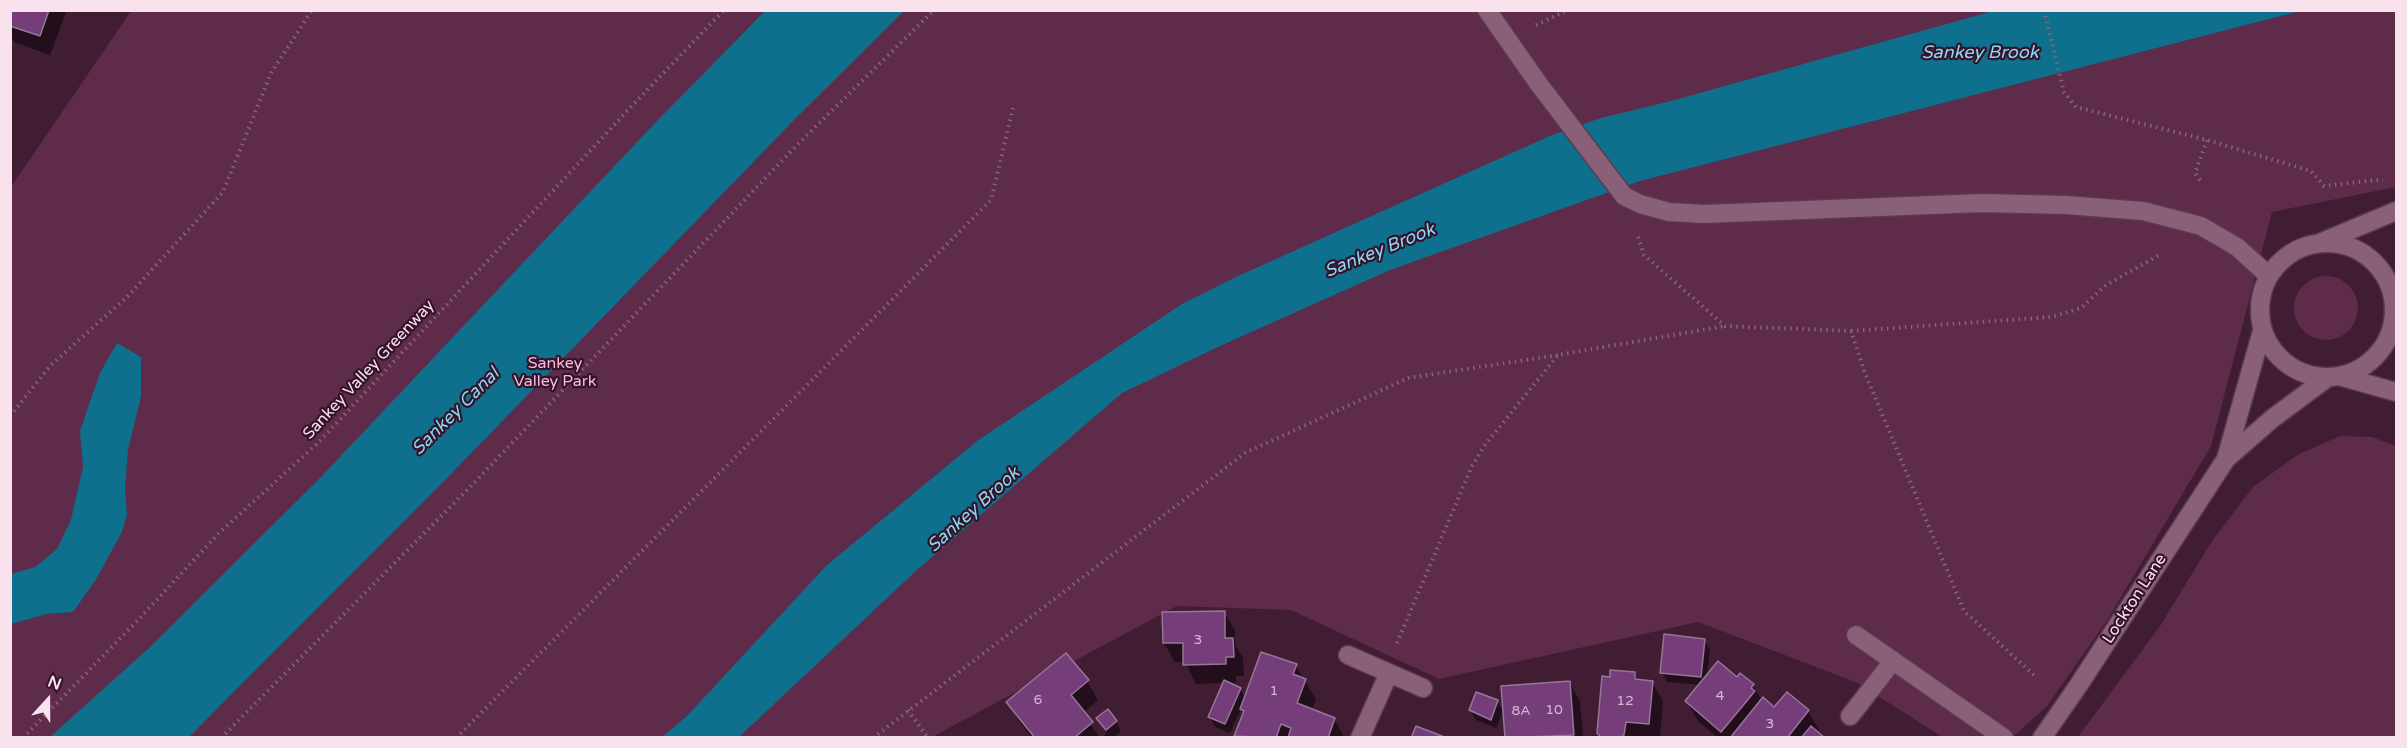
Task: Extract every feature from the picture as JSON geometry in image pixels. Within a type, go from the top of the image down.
[{"type":"street","points":[[1487,10],[1538,83],[1624,196],[1640,204],[1669,212],[1704,214],[1982,203],[2066,205],[2143,211],[2200,226],[2237,247],[2269,276]]},
{"type":"street","points":[[2397,211],[2300,248],[2282,259],[2269,276],[2262,293],[2259,312],[2262,331],[2272,349],[2287,364],[2306,374],[2333,377],[2397,392]]},
{"type":"street","points":[[2320,242],[2341,244],[2359,250],[2374,261],[2394,289],[2395,317],[2390,334],[2381,351],[2368,364],[2351,373],[2333,377]]},
{"type":"street","name":"Lockton Lane","points":[[2226,459],[2262,331]]},
{"type":"street","name":"Lockton Lane","points":[[2042,738],[2226,459],[2273,418],[2333,377]]},
{"type":"street","points":[[1856,635],[2004,738]]},
{"type":"street","points":[[1348,655],[1423,688]]},
{"type":"street","points":[[1850,716],[1893,661]]},
{"type":"street","points":[[1360,738],[1387,672]]},
{"type":"path","points":[[10,416],[51,365],[127,297],[223,192],[271,74],[312,10]]},
{"type":"path","name":"Sankey Valley Greenway","points":[[23,738],[219,533],[318,443],[724,10]]},
{"type":"path","points":[[221,738],[478,479],[800,143],[934,10]]},
{"type":"path","points":[[2044,10],[2064,92],[2076,107],[2207,140],[2311,171],[2324,186],[2376,180],[2393,183]]},
{"type":"path","points":[[456,738],[991,200],[1012,108]]},
{"type":"path","points":[[2200,180],[2195,173],[2207,140]]},
{"type":"path","points":[[1624,196],[1644,255],[1725,326]]},
{"type":"path","points":[[873,738],[1245,453],[1408,378],[1725,326],[1851,331],[2051,317],[2081,308],[2106,285],[2161,254]]},
{"type":"path","points":[[1851,331],[1865,373],[1964,611],[2034,676]]},
{"type":"path","points":[[1387,672],[1472,466],[1490,438],[1558,355]]},
{"type":"path","points":[[908,710],[928,738]]},
{"type":"green space","name":"Sankey Valley Park","points":[[131,11],[2396,11],[2396,187],[2272,212],[2211,446],[2108,619],[2047,706],[2013,737],[1942,737],[1858,683],[1698,622],[1439,679],[1291,610],[1177,606],[932,737],[11,738],[11,187]]},
{"type":"green space","points":[[2326,276],[2349,285],[2358,308],[2349,331],[2326,340],[2303,331],[2294,308],[2303,285]]},
{"type":"green space","points":[[2340,436],[2372,437],[2396,446],[2396,737],[2078,737],[2160,626],[2212,541],[2253,487],[2299,454]]},
{"type":"water","name":"Sankey Canal","points":[[765,11],[904,11],[794,120],[450,475],[189,737],[50,737],[149,648],[320,478],[656,122]]},
{"type":"water","name":"Sankey Brook","points":[[1993,11],[2300,11],[1640,181],[1390,270],[1220,346],[1122,393],[918,569],[739,737],[661,738],[688,715],[826,566],[977,441],[1182,304],[1238,276],[1552,135],[1601,118],[1671,101]]},
{"type":"water","points":[[117,343],[141,357],[141,396],[128,450],[125,488],[127,515],[122,532],[95,581],[73,612],[46,614],[11,624],[11,574],[35,567],[57,549],[71,520],[83,467],[80,431],[100,373]]},
{"type":"building","points":[[10,10],[49,10],[40,36],[10,26]]},
{"type":"building","points":[[1225,611],[1225,638],[1233,638],[1234,657],[1226,657],[1226,664],[1183,665],[1183,643],[1163,643],[1162,612]]},
{"type":"building","points":[[1664,634],[1705,639],[1701,677],[1660,673]]},
{"type":"building","points":[[1261,652],[1297,664],[1293,674],[1306,679],[1297,703],[1335,718],[1328,738],[1288,738],[1291,728],[1281,724],[1276,738],[1234,736],[1244,711],[1240,709]]},
{"type":"building","points":[[1066,653],[1089,680],[1071,695],[1093,722],[1074,738],[1035,738],[1006,702]]},
{"type":"building","points":[[1718,661],[1737,677],[1740,673],[1754,684],[1751,688],[1755,691],[1721,732],[1685,701]]},
{"type":"building","points":[[1610,670],[1635,672],[1635,679],[1653,681],[1649,724],[1626,722],[1624,735],[1621,738],[1602,738],[1597,733],[1602,676],[1610,677]]},
{"type":"building","points":[[1224,680],[1241,688],[1225,724],[1208,717]]},
{"type":"building","points":[[1570,681],[1574,735],[1505,738],[1501,686]]},
{"type":"building","points":[[1476,692],[1498,700],[1491,720],[1469,710]]},
{"type":"building","points":[[1787,692],[1809,710],[1787,738],[1730,738],[1763,697],[1774,707]]},
{"type":"building","points":[[1108,709],[1117,721],[1106,730],[1096,718]]},
{"type":"building","points":[[1416,726],[1447,738],[1411,738]]},
{"type":"building","points":[[1811,726],[1825,738],[1801,738]]}]
